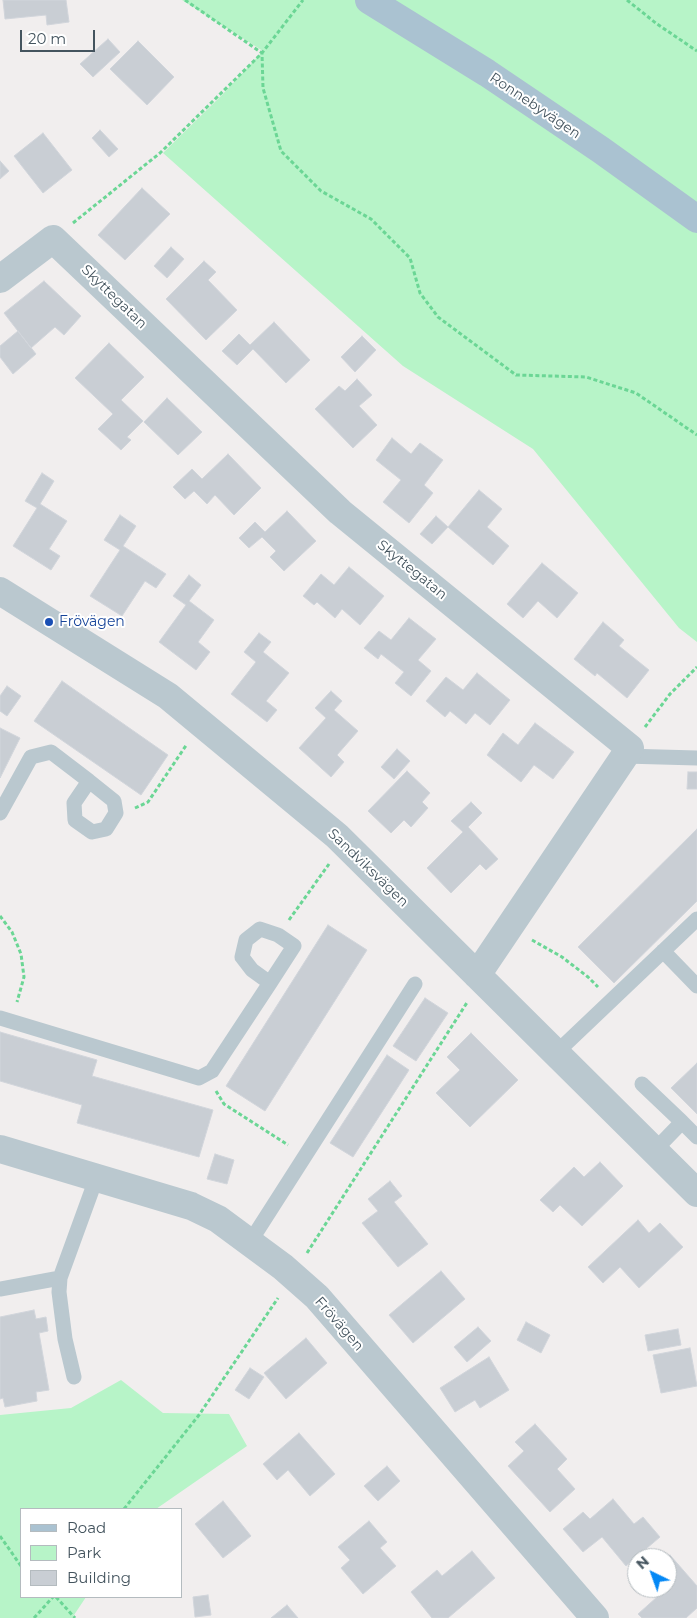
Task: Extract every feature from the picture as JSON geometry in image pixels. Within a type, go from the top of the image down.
[{"type":"main road","name":"Ronnebyvägen","points":[[369,0],[487,74],[601,150],[697,219]]},
{"type":"street","points":[[0,279],[53,239]]},
{"type":"street","name":"Skyttegatan","points":[[53,239],[340,512],[627,752]]},
{"type":"street","name":"Sandviksvägen","points":[[0,591],[168,696],[344,843],[697,1193]]},
{"type":"street","points":[[479,977],[510,927],[627,752]]},
{"type":"street","name":"Frövägen","points":[[0,1149],[191,1206],[218,1219],[250,1242],[317,1297],[595,1618]]},
{"type":"lane","points":[[0,813],[31,757],[50,752],[89,781],[114,801],[116,813],[106,828],[92,832],[75,820],[74,804],[89,781]]},
{"type":"lane","points":[[627,752],[697,758]]},
{"type":"lane","points":[[556,1054],[697,918]]},
{"type":"lane","points":[[5,1020],[199,1078],[212,1071],[270,983],[294,946],[278,935],[260,929],[246,940],[242,957],[252,970],[270,983]]},
{"type":"lane","points":[[663,951],[697,986]]},
{"type":"lane","points":[[250,1242],[415,984]]},
{"type":"lane","points":[[642,1084],[697,1137]]},
{"type":"lane","points":[[654,1151],[682,1122]]},
{"type":"lane","points":[[74,1377],[64,1339],[59,1292],[60,1278],[96,1179]]},
{"type":"lane","points":[[0,1289],[60,1278]]},
{"type":"path","points":[[185,0],[262,53]]},
{"type":"path","points":[[53,239],[160,153],[262,53],[303,0]]},
{"type":"path","points":[[627,0],[657,24],[697,51]]},
{"type":"path","points":[[262,53],[263,88],[281,151],[321,191],[371,219],[410,258],[420,293],[438,317],[516,375],[586,377],[628,390],[636,393],[697,435]]},
{"type":"path","points":[[627,752],[670,694],[697,667]]},
{"type":"path","points":[[114,801],[133,810],[148,802],[201,723]]},
{"type":"path","points":[[278,935],[344,843]]},
{"type":"path","points":[[0,916],[12,932],[21,954],[24,977],[20,996],[5,1020]]},
{"type":"path","points":[[510,927],[562,957],[588,977],[611,1001]]},
{"type":"path","points":[[125,1508],[199,1415],[292,1276],[479,977]]},
{"type":"path","points":[[206,1075],[224,1104],[305,1156]]},
{"type":"path","points":[[0,1536],[20,1565]]},
{"type":"path","points":[[34,1618],[54,1598]]},
{"type":"path","points":[[56,1598],[75,1618]]},
{"type":"green space","points":[[182,0],[697,0],[697,642],[679,628],[533,449],[403,366],[163,153],[222,95],[263,51]]},
{"type":"green space","points":[[121,1380],[163,1413],[229,1414],[247,1446],[157,1508],[20,1508],[20,1598],[85,1598],[72,1618],[0,1618],[0,1415],[71,1408]]},
{"type":"building","points":[[3,0],[66,0],[69,22],[47,25],[46,15],[5,19]]},
{"type":"building","points":[[108,39],[120,52],[93,77],[80,64]]},
{"type":"building","points":[[138,41],[174,77],[147,105],[110,69]]},
{"type":"building","points":[[100,130],[118,149],[109,157],[92,138]]},
{"type":"building","points":[[43,133],[72,170],[43,193],[14,156]]},
{"type":"building","points":[[0,161],[9,171],[0,179]]},
{"type":"building","points":[[142,188],[170,214],[125,260],[98,235]]},
{"type":"building","points":[[171,247],[184,259],[167,278],[154,266]]},
{"type":"building","points":[[204,261],[216,272],[208,280],[237,310],[206,340],[166,299]]},
{"type":"building","points":[[44,281],[81,316],[64,335],[55,327],[31,348],[4,313]]},
{"type":"building","points":[[274,322],[310,360],[286,383],[253,349],[237,365],[222,351],[239,334],[250,345]]},
{"type":"building","points":[[18,331],[36,354],[13,374],[0,357],[0,346]]},
{"type":"building","points":[[362,336],[376,350],[355,372],[341,357]]},
{"type":"building","points":[[109,343],[144,377],[121,400],[143,421],[127,437],[131,440],[121,450],[98,429],[113,414],[75,378]]},
{"type":"building","points":[[357,379],[372,395],[359,406],[377,425],[353,448],[315,409],[339,386],[345,391]]},
{"type":"building","points":[[167,398],[202,432],[178,455],[144,422]]},
{"type":"building","points":[[392,438],[411,454],[420,443],[443,460],[424,485],[433,493],[409,523],[383,502],[401,480],[376,460]]},
{"type":"building","points":[[228,454],[261,488],[234,515],[215,495],[207,504],[194,491],[185,499],[173,487],[192,469],[202,479]]},
{"type":"building","points":[[42,473],[54,481],[40,504],[67,521],[49,549],[60,556],[51,570],[13,546],[37,508],[25,501]]},
{"type":"building","points":[[479,490],[502,509],[487,527],[509,546],[493,565],[448,527]]},
{"type":"building","points":[[287,511],[316,541],[284,571],[270,557],[276,551],[262,537],[249,548],[239,538],[255,522],[265,532]]},
{"type":"building","points":[[120,515],[136,526],[123,546],[166,574],[156,588],[145,581],[122,616],[90,596],[120,550],[104,540]]},
{"type":"building","points":[[436,516],[448,527],[432,544],[420,534]]},
{"type":"building","points":[[542,563],[578,593],[557,618],[538,601],[523,618],[507,604]]},
{"type":"building","points":[[349,567],[384,596],[360,625],[342,609],[335,618],[317,602],[314,605],[303,596],[321,574],[334,585]]},
{"type":"building","points":[[189,575],[201,585],[189,601],[214,620],[198,642],[210,652],[196,670],[159,642],[186,605],[173,596]]},
{"type":"building","points":[[409,618],[436,639],[418,660],[431,671],[411,696],[395,683],[404,672],[381,654],[378,659],[364,648],[379,631],[391,640]]},
{"type":"building","points":[[603,622],[624,640],[619,646],[649,670],[627,698],[597,673],[595,676],[574,659]]},
{"type":"building","points":[[259,633],[271,642],[263,652],[289,673],[266,701],[277,710],[267,722],[231,694],[256,662],[244,652]]},
{"type":"building","points":[[477,673],[510,700],[490,725],[475,713],[466,724],[450,711],[445,717],[426,701],[446,677],[463,690]]},
{"type":"building","points":[[62,681],[168,755],[141,795],[34,721]]},
{"type":"building","points":[[7,686],[21,696],[7,716],[0,711],[0,696]]},
{"type":"building","points":[[331,691],[342,701],[334,710],[358,731],[337,755],[344,762],[331,777],[299,748],[326,718],[315,708]]},
{"type":"building","points":[[535,723],[574,752],[553,779],[534,765],[521,782],[487,755],[503,733],[518,745]]},
{"type":"building","points":[[0,728],[20,738],[0,778]]},
{"type":"building","points":[[397,749],[410,761],[394,779],[381,767]]},
{"type":"building","points":[[407,771],[430,793],[422,802],[428,808],[411,827],[404,820],[391,833],[368,811]]},
{"type":"building","points":[[688,772],[697,772],[697,789],[687,789]]},
{"type":"building","points":[[471,802],[482,813],[468,827],[498,859],[486,870],[480,864],[451,893],[427,868],[463,832],[451,821]]},
{"type":"building","points":[[697,829],[697,901],[614,983],[578,947]]},
{"type":"building","points":[[328,925],[367,950],[265,1111],[226,1086]]},
{"type":"building","points":[[425,998],[448,1013],[416,1061],[393,1046]]},
{"type":"building","points":[[0,1032],[97,1060],[92,1076],[213,1110],[199,1157],[77,1123],[82,1105],[0,1081]]},
{"type":"building","points":[[471,1033],[518,1080],[470,1127],[436,1093],[460,1070],[447,1057]]},
{"type":"building","points":[[387,1055],[409,1070],[353,1157],[330,1143]]},
{"type":"building","points":[[697,1063],[697,1114],[671,1088]]},
{"type":"building","points":[[215,1154],[234,1160],[227,1184],[207,1179]]},
{"type":"building","points":[[600,1162],[623,1186],[582,1226],[560,1205],[553,1212],[540,1200],[574,1167],[584,1177]]},
{"type":"building","points":[[390,1181],[402,1196],[394,1202],[428,1244],[398,1267],[362,1223],[378,1211],[368,1199]]},
{"type":"building","points":[[638,1220],[649,1233],[660,1223],[683,1247],[639,1288],[620,1267],[603,1283],[588,1267]]},
{"type":"building","points":[[441,1271],[465,1299],[413,1343],[389,1315]]},
{"type":"building","points":[[34,1310],[36,1319],[46,1317],[48,1331],[39,1333],[49,1390],[36,1392],[37,1401],[5,1407],[3,1398],[0,1399],[0,1317]]},
{"type":"building","points":[[526,1322],[550,1335],[541,1353],[517,1340]]},
{"type":"building","points":[[478,1327],[491,1341],[467,1362],[454,1347]]},
{"type":"building","points":[[678,1329],[681,1345],[648,1351],[645,1335]]},
{"type":"building","points":[[306,1338],[327,1363],[286,1399],[264,1373]]},
{"type":"building","points":[[690,1348],[697,1386],[661,1393],[653,1355]]},
{"type":"building","points":[[489,1357],[509,1390],[480,1408],[475,1400],[455,1412],[440,1388]]},
{"type":"building","points":[[250,1368],[264,1377],[249,1399],[235,1390]]},
{"type":"building","points":[[535,1424],[567,1459],[557,1469],[575,1489],[550,1512],[508,1466],[524,1451],[515,1442]]},
{"type":"building","points":[[299,1433],[335,1474],[310,1496],[288,1470],[277,1480],[263,1464]]},
{"type":"building","points":[[387,1466],[400,1481],[378,1501],[364,1486]]},
{"type":"building","points":[[613,1499],[634,1524],[643,1517],[660,1537],[647,1548],[627,1548],[626,1566],[602,1537],[583,1552],[563,1529],[583,1512],[590,1519]]},
{"type":"building","points":[[223,1501],[251,1536],[223,1558],[195,1524]]},
{"type":"building","points":[[369,1521],[387,1542],[380,1548],[396,1566],[363,1594],[341,1568],[350,1560],[338,1547]]},
{"type":"building","points":[[472,1551],[495,1578],[448,1618],[432,1618],[411,1592],[437,1570],[442,1576]]},
{"type":"building","points":[[677,1563],[697,1586],[697,1608],[686,1618],[642,1618],[638,1614],[656,1598],[677,1598]]},
{"type":"building","points":[[208,1595],[211,1615],[195,1617],[193,1597]]},
{"type":"building","points":[[287,1605],[298,1618],[271,1618]]},
{"type":"place","name":"Frövägen","points":[[49,622]]}]
